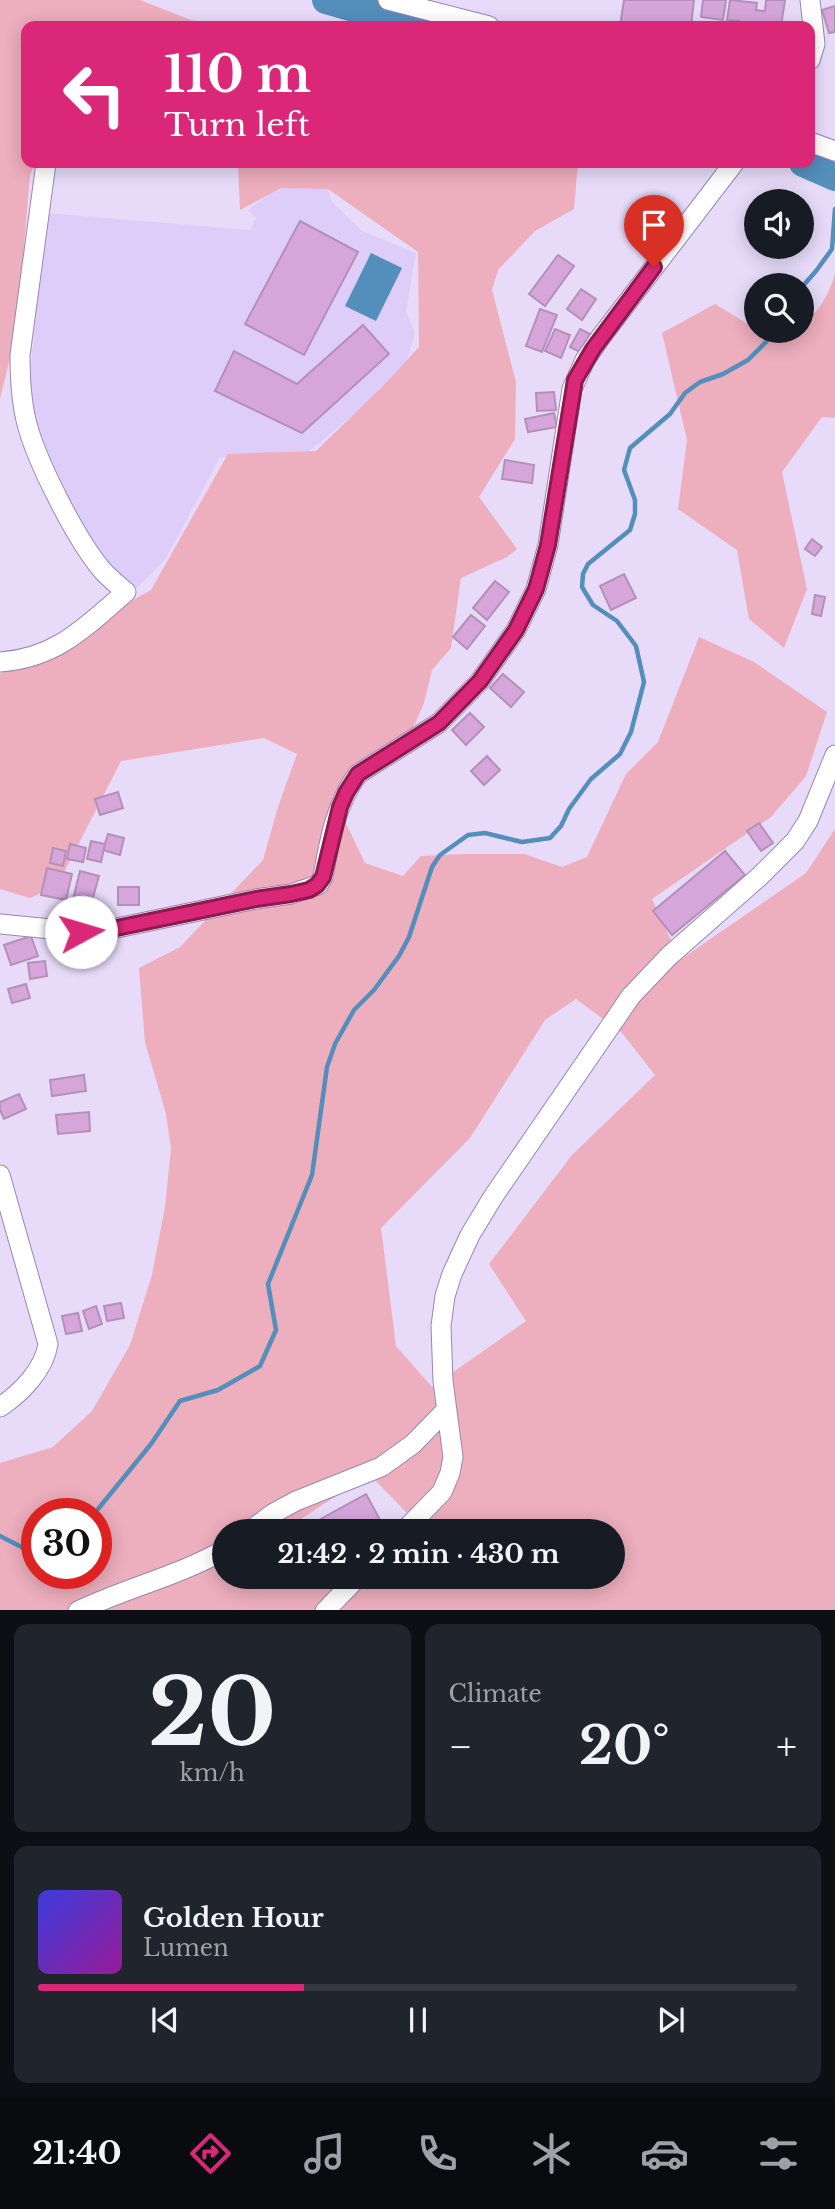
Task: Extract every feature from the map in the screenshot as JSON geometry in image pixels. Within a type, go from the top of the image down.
[{"type":"street","points":[[388,0],[470,21]]},
{"type":"street","points":[[810,0],[812,21]]},
{"type":"street","points":[[815,144],[835,151]]},
{"type":"street","points":[[0,662],[31,658],[57,647],[126,592],[102,570],[79,534],[42,466],[23,408],[20,383],[21,343],[45,168]]},
{"type":"street","points":[[0,923],[81,932],[107,930],[291,894],[317,885],[323,877],[340,807],[358,774],[439,723],[475,687],[516,630],[536,589],[548,545],[572,389],[578,373],[612,322],[730,168]]},
{"type":"street","points":[[416,1519],[442,1492],[448,1481],[453,1457],[440,1342],[442,1311],[460,1254],[481,1216],[631,996],[669,956],[759,877],[795,841],[808,821],[835,755]]},
{"type":"street","points":[[0,1175],[48,1344],[38,1370],[22,1389],[0,1407]]},
{"type":"street","points":[[266,1519],[296,1501],[381,1467],[413,1444],[446,1410]]},
{"type":"street","points":[[80,1610],[212,1557]]},
{"type":"street","points":[[325,1610],[346,1589]]},
{"type":"shaded area","points":[[0,0],[140,0],[195,21],[21,21],[21,168],[33,168],[30,175],[17,329],[0,399]]},
{"type":"shaded area","points":[[238,168],[578,168],[574,209],[535,231],[498,270],[492,290],[516,382],[515,439],[479,497],[517,549],[507,557],[461,578],[451,648],[432,670],[424,703],[413,728],[364,784],[342,815],[365,863],[403,876],[421,856],[524,854],[562,867],[587,857],[626,774],[658,742],[699,637],[754,662],[827,712],[806,776],[771,817],[652,899],[680,960],[806,873],[835,829],[835,1610],[0,1610],[0,1463],[53,1447],[92,1411],[130,1345],[152,1275],[165,1207],[171,1148],[166,1114],[145,1042],[139,968],[180,947],[263,860],[297,754],[264,738],[121,761],[57,886],[30,898],[0,889],[0,674],[151,590],[228,454],[316,451],[419,347],[418,252],[328,189],[281,188],[240,210]],"holes":[[[576,999],[622,1033],[655,1075],[572,1155],[489,1264],[526,1321],[432,1387],[396,1346],[381,1228],[470,1138],[545,1020]]]},
{"type":"shaded area","points":[[327,184],[331,201],[362,231],[416,253],[406,311],[415,333],[403,373],[307,453],[274,462],[220,457],[165,560],[132,593],[108,566],[41,456],[29,385],[46,213],[250,230],[256,218],[248,210],[276,189]]},
{"type":"shaded area","points":[[835,274],[835,418],[822,417],[782,472],[807,589],[784,648],[749,619],[737,550],[678,509],[687,440],[662,333],[715,304],[744,322],[744,343],[814,343],[814,314],[827,295]]},
{"type":"water","points":[[371,253],[402,268],[376,321],[345,306]]},
{"type":"building","points":[[624,0],[694,0],[692,21],[621,21]]},
{"type":"building","points":[[703,0],[726,0],[723,20],[701,17]]},
{"type":"building","points":[[730,0],[757,3],[756,10],[765,11],[766,0],[785,0],[782,21],[727,20]]},
{"type":"building","points":[[835,6],[835,32],[829,33],[822,10]]},
{"type":"building","points":[[300,221],[358,252],[304,355],[245,324]]},
{"type":"building","points":[[558,255],[574,266],[545,306],[529,294]]},
{"type":"building","points":[[581,289],[596,299],[582,320],[567,309]]},
{"type":"building","points":[[540,309],[557,315],[542,352],[526,346]]},
{"type":"building","points":[[363,325],[389,354],[302,433],[215,391],[234,351],[297,384]]},
{"type":"building","points":[[555,329],[570,335],[561,358],[545,351]]},
{"type":"building","points":[[580,329],[590,334],[580,352],[570,347]]},
{"type":"building","points":[[554,392],[556,410],[537,411],[536,393]]},
{"type":"building","points":[[554,413],[557,427],[528,432],[525,419]]},
{"type":"building","points":[[505,460],[534,465],[532,483],[502,479]]},
{"type":"building","points":[[812,539],[822,547],[815,556],[805,549]]},
{"type":"building","points":[[624,574],[636,598],[611,610],[600,586]]},
{"type":"building","points":[[495,581],[509,592],[487,620],[473,608]]},
{"type":"building","points":[[815,595],[825,597],[821,616],[812,614]]},
{"type":"building","points":[[471,615],[485,626],[467,649],[453,637]]},
{"type":"building","points":[[503,674],[524,692],[511,707],[490,688]]},
{"type":"building","points":[[470,713],[484,727],[466,745],[452,730]]},
{"type":"building","points":[[487,756],[500,770],[484,785],[471,771]]},
{"type":"building","points":[[118,792],[123,808],[100,815],[95,799]]},
{"type":"building","points":[[759,823],[773,843],[761,851],[747,831]]},
{"type":"building","points":[[108,834],[124,838],[120,855],[103,850]]},
{"type":"building","points":[[91,841],[105,844],[101,862],[87,859]]},
{"type":"building","points":[[70,844],[86,848],[83,862],[67,859]]},
{"type":"building","points":[[53,848],[66,851],[63,866],[50,863]]},
{"type":"building","points":[[725,851],[745,875],[672,935],[653,911]]},
{"type":"building","points":[[47,868],[72,874],[66,900],[41,895]]},
{"type":"building","points":[[80,871],[99,876],[88,915],[70,911]]},
{"type":"building","points":[[118,887],[139,887],[139,905],[118,905]]},
{"type":"building","points":[[31,936],[38,956],[11,965],[4,945]]},
{"type":"building","points":[[45,961],[47,976],[30,979],[28,963]]},
{"type":"building","points":[[26,984],[30,998],[12,1003],[8,989]]},
{"type":"building","points":[[84,1075],[86,1091],[52,1096],[50,1080]]},
{"type":"building","points":[[19,1094],[26,1109],[4,1119],[0,1102]]},
{"type":"building","points":[[89,1112],[90,1131],[58,1134],[56,1115]]},
{"type":"building","points":[[121,1303],[124,1318],[107,1321],[104,1306]]},
{"type":"building","points":[[96,1306],[102,1324],[89,1329],[83,1311]]},
{"type":"building","points":[[78,1313],[82,1331],[66,1334],[62,1316]]},
{"type":"building","points":[[366,1494],[380,1519],[321,1519]]},
{"type":"waterway","points":[[326,0],[399,21]]},
{"type":"waterway","points":[[396,14],[397,20]]},
{"type":"waterway","points":[[814,168],[835,177]]},
{"type":"waterway","points":[[814,273],[832,249],[835,209]]},
{"type":"waterway","points":[[107,1498],[151,1444],[180,1401],[218,1390],[260,1366],[276,1330],[268,1284],[312,1175],[327,1067],[335,1044],[354,1010],[374,990],[399,956],[409,937],[432,867],[440,855],[468,835],[485,833],[522,842],[550,838],[561,826],[569,809],[591,779],[620,754],[631,732],[644,682],[636,646],[617,621],[593,605],[582,587],[583,574],[588,564],[630,530],[635,514],[635,500],[624,470],[630,448],[670,414],[685,393],[700,382],[723,374],[748,360],[765,343]]},
{"type":"waterway","points":[[0,1536],[21,1547]]},
{"type":"route","points":[[81,932],[141,924],[291,894],[309,890],[317,885],[323,877],[340,807],[358,774],[422,735],[461,703],[494,663],[526,612],[536,589],[552,528],[565,429],[575,380],[585,360],[654,267]]}]
